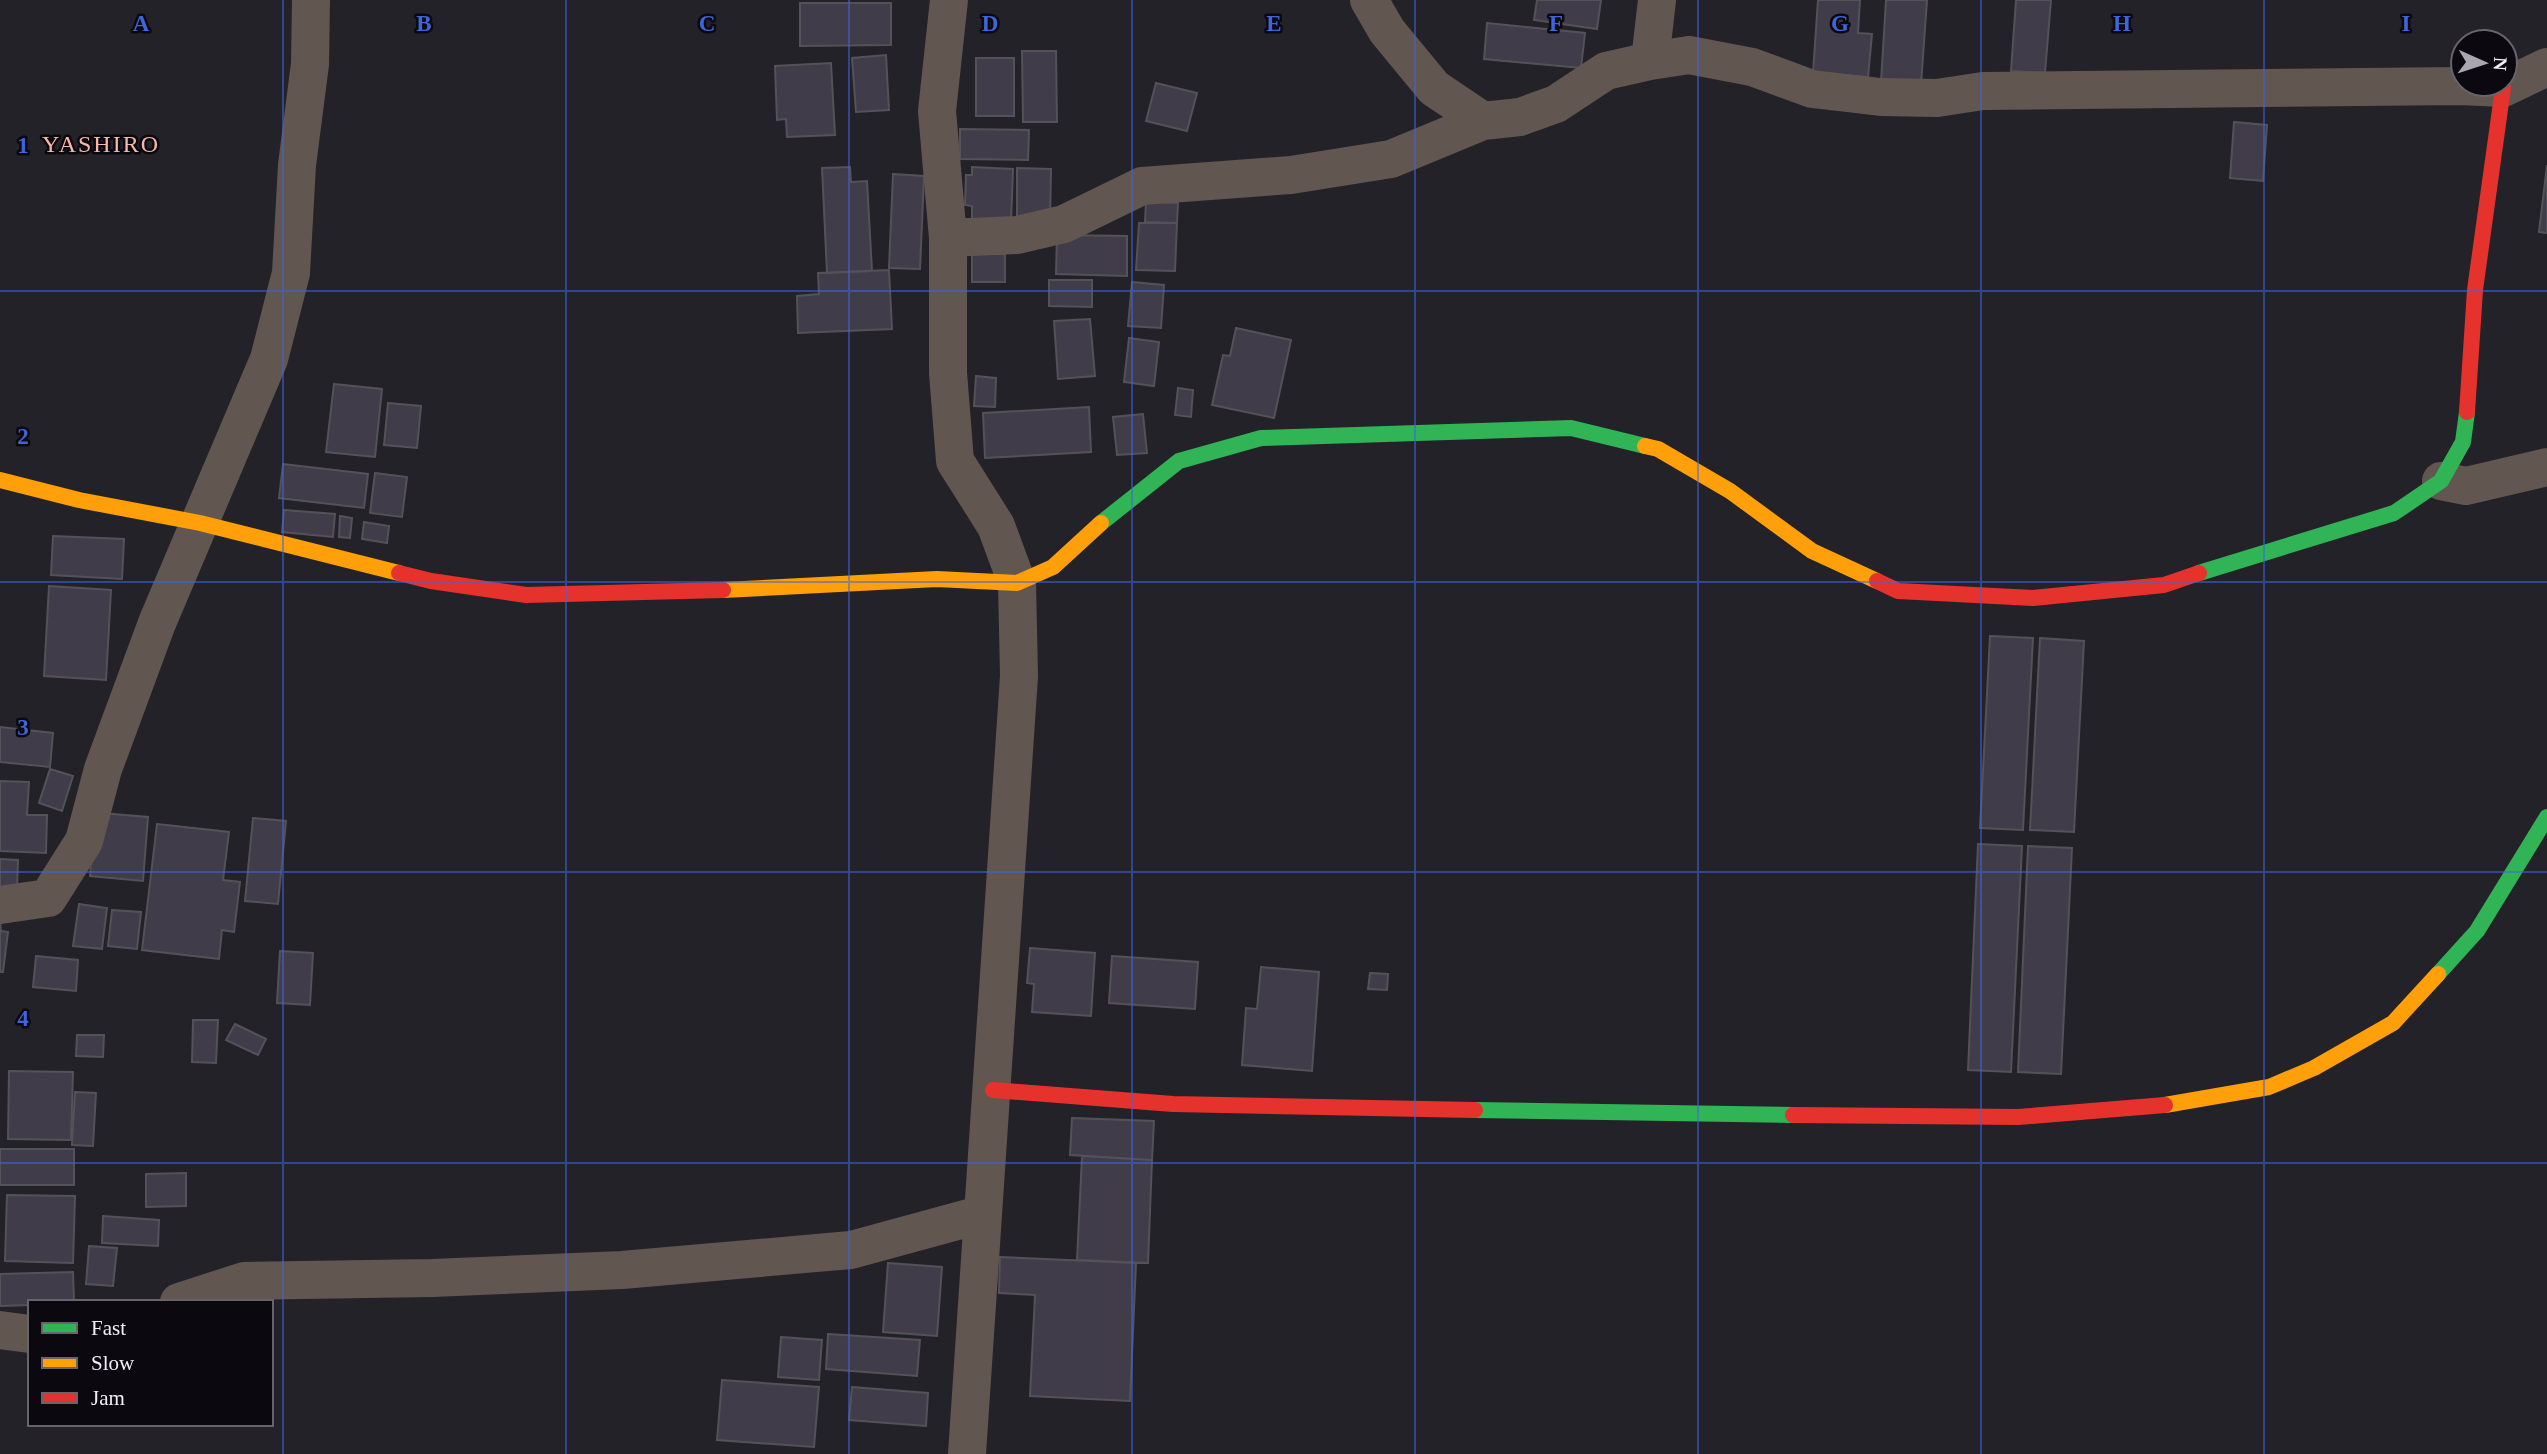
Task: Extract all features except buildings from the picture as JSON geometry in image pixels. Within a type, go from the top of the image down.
[{"type":"street","points":[[0,905],[48,898],[84,841],[108,756],[156,623],[269,359],[291,273],[297,165],[310,64],[311,0]]},
{"type":"street","points":[[949,0],[937,111],[948,238],[948,373],[955,461],[996,526],[1017,583],[1019,676],[967,1454]]},
{"type":"street","points":[[1369,0],[1387,31],[1433,88],[1483,121]]},
{"type":"street","points":[[1650,61],[1657,0]]},
{"type":"street","points":[[948,238],[1017,235],[1064,223],[1142,186],[1291,175],[1391,159],[1483,121],[1520,117],[1556,104],[1606,71],[1689,55],[1752,66],[1812,89],[1881,97],[1937,98],[1983,91],[2449,86]]},
{"type":"street","points":[[2519,81],[2547,67]]},
{"type":"street","points":[[0,480],[79,500],[200,523],[431,581],[526,595],[805,588],[937,579],[1017,583],[1053,567],[1114,511],[1179,461],[1261,438],[1571,428],[1658,449],[1730,491],[1812,551],[1898,591],[2033,598],[2164,585],[2247,556],[2394,513],[2441,481],[2463,442],[2470,381],[2474,290],[2502,98]]},
{"type":"street","points":[[2441,481],[2466,486],[2547,467]]},
{"type":"street","points":[[993,1090],[1173,1104],[2004,1116],[2121,1111],[2218,1098],[2269,1087],[2314,1068],[2393,1023],[2477,931],[2547,817]]},
{"type":"street","points":[[185,1300],[244,1281],[432,1278],[608,1270],[852,1250],[983,1214]]},
{"type":"street","points":[[0,1330],[28,1334]]},
{"type":"traffic: fast","points":[[2199,573],[2394,513],[2441,481],[2463,442],[2467,412]]},
{"type":"traffic: fast","points":[[1101,523],[1179,461],[1261,438],[1571,428],[1645,446]]},
{"type":"traffic: fast","points":[[2438,974],[2477,931],[2547,817]]},
{"type":"traffic: fast","points":[[1475,1110],[1793,1115]]},
{"type":"traffic: slow","points":[[1645,446],[1658,449],[1730,491],[1812,551],[1877,581]]},
{"type":"traffic: slow","points":[[0,480],[79,500],[200,523],[399,573]]},
{"type":"traffic: slow","points":[[723,590],[937,579],[1017,583],[1053,567],[1101,523]]},
{"type":"traffic: slow","points":[[2165,1105],[2269,1087],[2314,1068],[2393,1023],[2438,974]]},
{"type":"traffic: jam","points":[[2467,412],[2475,290],[2502,98]]},
{"type":"traffic: jam","points":[[399,573],[431,581],[526,595],[723,590]]},
{"type":"traffic: jam","points":[[1877,581],[1898,591],[2033,598],[2164,585],[2199,573]]},
{"type":"traffic: jam","points":[[993,1090],[1173,1104],[1475,1110]]},
{"type":"traffic: jam","points":[[1793,1115],[2018,1117],[2165,1105]]},
{"type":"district","name":"YASHIRO","points":[[101,144]]}]
